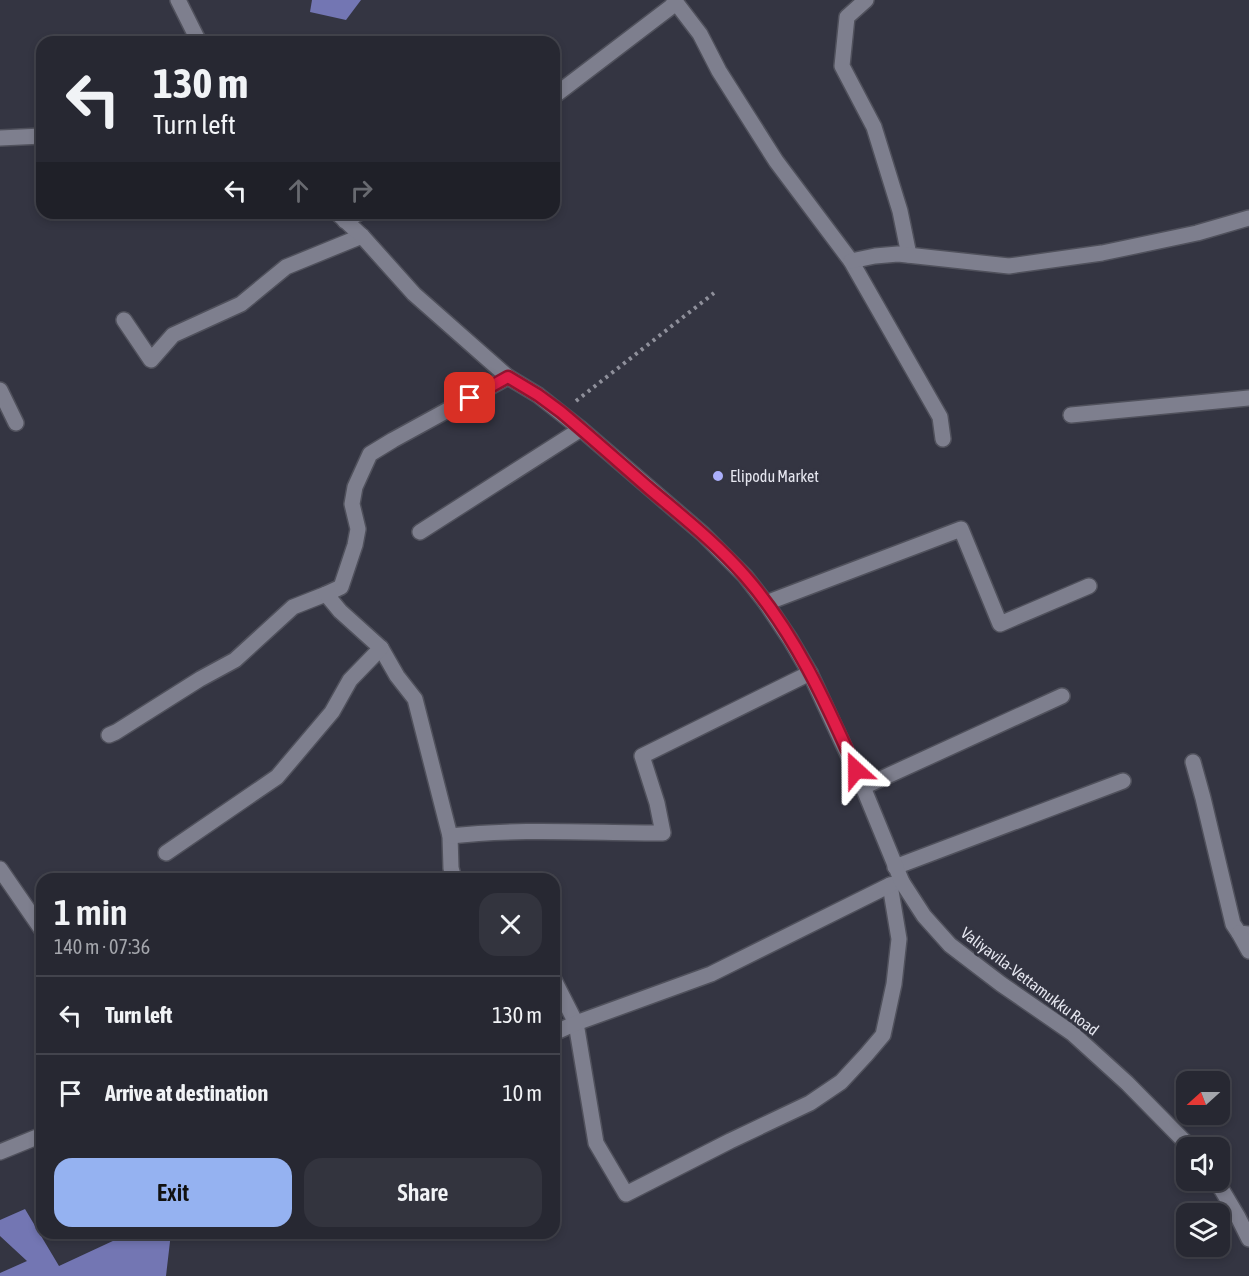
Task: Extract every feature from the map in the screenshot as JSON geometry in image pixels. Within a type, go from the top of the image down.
[{"type":"street","points":[[178,0],[196,36]]},
{"type":"street","points":[[867,0],[848,17],[842,66],[874,128],[900,211],[909,255]]},
{"type":"street","points":[[560,91],[675,2],[700,34],[719,71],[776,161],[851,261],[940,417],[943,439]]},
{"type":"street","points":[[0,138],[36,136]]},
{"type":"street","name":"Valiyavila-Vettamukku Road","points":[[343,219],[362,236],[414,294],[508,377],[538,395],[581,429],[703,534],[745,576],[766,603],[810,673],[863,786],[895,867],[896,883],[950,945],[1072,1033],[1127,1083],[1180,1137]]},
{"type":"street","points":[[851,261],[898,254],[1009,267],[1102,253],[1197,233],[1249,219]]},
{"type":"street","points":[[124,320],[151,360],[173,335],[241,304],[286,267],[362,236]]},
{"type":"street","points":[[109,735],[235,660],[293,607],[341,587],[358,529],[352,504],[355,487],[370,454],[508,377]]},
{"type":"street","points":[[0,390],[16,423]]},
{"type":"street","points":[[1071,415],[1249,398]]},
{"type":"street","points":[[420,532],[581,429]]},
{"type":"street","points":[[766,603],[961,529],[999,624],[1089,586]]},
{"type":"street","points":[[326,594],[340,611],[381,648],[397,676],[415,699],[450,836],[452,873]]},
{"type":"street","points":[[166,853],[277,777],[332,712],[350,680],[381,648]]},
{"type":"street","points":[[450,836],[506,832],[663,833],[657,803],[642,756],[810,673]]},
{"type":"street","points":[[863,786],[1062,696]]},
{"type":"street","points":[[1193,762],[1233,924],[1244,934],[1249,951]]},
{"type":"street","points":[[895,867],[1123,782]]},
{"type":"street","points":[[0,870],[36,921]]},
{"type":"street","points":[[560,992],[576,1023],[596,1143],[626,1194],[810,1103],[841,1082],[866,1055],[883,1035],[894,984],[899,939],[896,883],[711,974],[576,1023],[560,1030]]},
{"type":"street","points":[[0,1152],[36,1137]]},
{"type":"street","points":[[1223,1191],[1249,1239]]},
{"type":"path","points":[[561,412],[714,293]]},
{"type":"water","points":[[312,0],[361,0],[346,20],[310,12]]},
{"type":"water","points":[[25,1209],[36,1227],[36,1239],[43,1239],[59,1266],[117,1239],[170,1239],[166,1276],[0,1276],[0,1273],[27,1261],[0,1236],[0,1220]]},
{"type":"place","name":"Elipodu Market","points":[[718,476]]},
{"type":"route","points":[[470,398],[508,377],[561,412],[703,534],[745,576],[790,639],[810,673],[856,770]]}]
